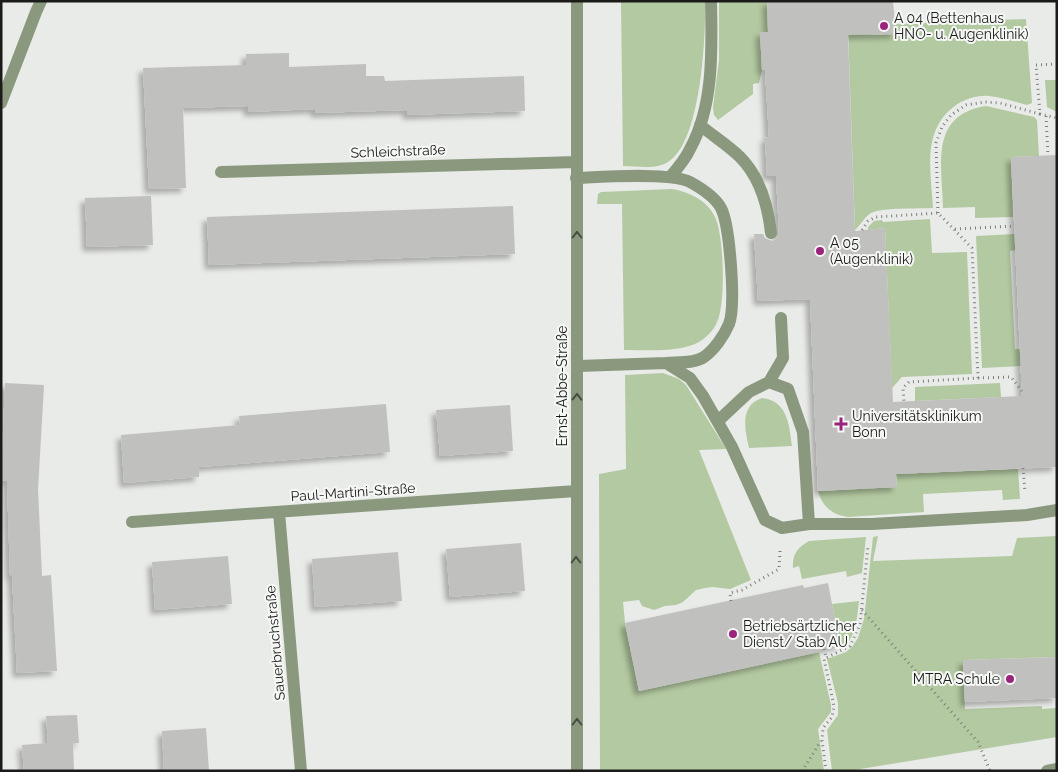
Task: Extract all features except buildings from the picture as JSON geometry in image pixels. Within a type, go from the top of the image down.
[{"type":"street","points":[[1,103],[41,1]]},
{"type":"street","name":"Ernst-Abbe-Straße","points":[[577,1],[577,771]]},
{"type":"street","points":[[670,178],[690,149],[700,125],[710,76],[711,1]]},
{"type":"street","points":[[700,125],[741,158],[753,175],[761,190],[768,211],[771,233]]},
{"type":"street","name":"Schleichstraße","points":[[221,172],[576,162]]},
{"type":"street","points":[[576,178],[670,178],[688,180],[707,192],[721,207],[727,222],[732,308],[729,324],[718,344],[703,358],[686,362],[578,366]]},
{"type":"street","points":[[718,421],[749,392],[769,382],[783,358],[781,318]]},
{"type":"street","points":[[666,363],[690,378],[704,396],[732,447],[765,520],[782,528],[808,524],[872,524],[1026,515],[1057,510]]},
{"type":"street","points":[[769,382],[788,389],[802,432],[808,524]]},
{"type":"street","name":"Paul-Martini-Straße","points":[[132,522],[576,491]]},
{"type":"street","name":"Sauerbruchstraße","points":[[279,512],[301,771]]},
{"type":"street","points":[[1047,771],[1057,769]]},
{"type":"path","points":[[1040,114],[1036,65],[1057,64]]},
{"type":"path","points":[[978,378],[972,248],[938,213],[936,143],[942,127],[951,115],[966,105],[985,102],[1000,104],[1057,118]]},
{"type":"path","points":[[1046,116],[1048,155]]},
{"type":"path","points":[[862,230],[868,221],[876,217],[938,213]]},
{"type":"path","points":[[954,229],[1014,226]]},
{"type":"path","points":[[904,401],[903,388],[909,382],[1011,377],[1022,390]]},
{"type":"path","points":[[826,657],[850,646],[860,625],[872,524]]},
{"type":"path","points":[[731,601],[730,593],[742,590],[779,568],[782,528]]},
{"type":"path","points":[[862,610],[978,742],[990,771]]},
{"type":"path","points":[[824,649],[826,657],[824,659],[834,706],[832,717],[823,728],[822,740],[826,771]]},
{"type":"path","points":[[802,771],[822,740]]},
{"type":"green space","points":[[621,1],[705,1],[704,38],[699,88],[688,134],[679,151],[668,162],[658,166],[623,166]]},
{"type":"green space","points":[[719,1],[767,1],[768,32],[760,32],[762,70],[759,83],[753,84],[753,94],[718,120],[714,115],[713,107],[719,60]]},
{"type":"green space","points":[[1026,19],[1032,103],[1027,105],[998,97],[980,96],[956,105],[937,126],[933,139],[930,166],[933,208],[877,211],[871,213],[855,230],[848,28],[874,35],[895,34],[895,24]]},
{"type":"green space","points":[[1045,80],[1057,80],[1057,112],[1047,107]]},
{"type":"green space","points":[[986,106],[1034,117],[1037,120],[1039,156],[1011,157],[1013,217],[975,218],[975,207],[943,208],[941,159],[947,131],[955,120],[968,111]]},
{"type":"green space","points":[[672,189],[685,192],[702,201],[715,217],[720,238],[723,269],[720,313],[716,325],[710,333],[691,346],[663,350],[624,350],[622,204],[597,204],[598,194],[601,192]]},
{"type":"green space","points":[[930,219],[932,253],[967,252],[972,374],[902,377],[892,388],[885,228],[868,230],[868,227],[874,221]]},
{"type":"green space","points":[[1015,234],[1016,250],[1010,251],[1015,349],[1020,349],[1021,366],[982,368],[976,236]]},
{"type":"green space","points":[[663,373],[679,379],[686,385],[726,449],[699,450],[751,580],[730,589],[712,587],[696,590],[683,602],[654,610],[642,606],[639,600],[623,602],[625,623],[639,691],[819,652],[831,705],[831,712],[818,729],[824,771],[600,771],[599,474],[626,469],[625,375]]},
{"type":"green space","points":[[1000,383],[1001,397],[915,401],[915,387]]},
{"type":"green space","points":[[762,398],[777,404],[786,415],[792,446],[749,448],[745,419],[750,407]]},
{"type":"green space","points":[[1018,469],[1020,499],[1003,500],[1002,490],[923,494],[924,512],[842,516],[828,509],[818,491],[897,487],[896,474]]},
{"type":"green space","points":[[878,536],[873,561],[1012,556],[1017,538],[1057,536],[1057,657],[963,660],[965,709],[1042,706],[1042,709],[1056,708],[1057,705],[1057,737],[848,771],[832,771],[827,730],[838,715],[838,703],[827,659],[846,652],[858,638],[864,619],[873,537]]},
{"type":"green space","points":[[866,537],[862,573],[847,577],[846,571],[802,579],[799,566],[793,568],[796,552],[809,541]]},
{"type":"green space","points":[[859,601],[853,634],[841,649],[832,604]]},
{"type":"place","name":"A 04 (Bettenhaus HNO- u. Augenklinik)","points":[[884,26]]},
{"type":"place","name":"A 05 (Augenklinik)","points":[[820,251]]},
{"type":"place","name":"Universitätsklinikum Bonn","points":[[841,424]]},
{"type":"place","name":"Betriebsärtzlicher Dienst/ Stab AU","points":[[733,634]]},
{"type":"place","name":"MTRA Schule","points":[[1010,679]]}]
